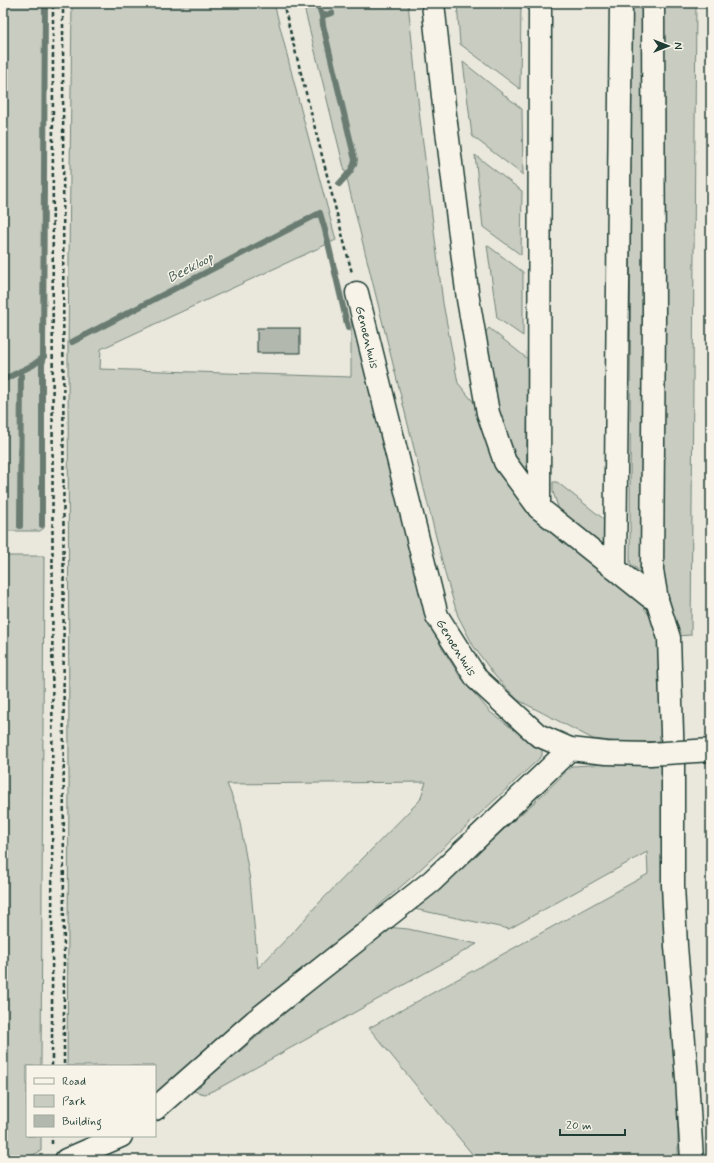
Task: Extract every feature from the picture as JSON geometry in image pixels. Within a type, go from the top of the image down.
[{"type":"main road","points":[[433,3],[468,299],[488,413],[505,462],[539,508],[649,596],[657,600]]},
{"type":"main road","points":[[539,508],[540,3]]},
{"type":"main road","points":[[615,568],[622,3]]},
{"type":"main road","points":[[653,3],[654,324],[652,570],[657,600],[669,638],[673,764],[673,885],[676,946],[692,1160]]},
{"type":"main road","name":"Genoenhuis","points":[[358,293],[437,616],[476,679],[538,735],[570,749],[606,753],[650,754],[711,750]]},
{"type":"main road","points":[[156,1108],[255,1021],[432,881],[570,749]]},
{"type":"main road","points":[[66,1160],[119,1137]]},
{"type":"path","points":[[52,1065],[53,3]]},
{"type":"path","points":[[63,3],[64,1065]]},
{"type":"path","points":[[283,3],[358,293]]},
{"type":"green space","points":[[3,3],[45,3],[41,358],[44,528],[40,531],[3,531]]},
{"type":"green space","points":[[72,3],[274,3],[336,240],[101,349],[100,369],[351,377],[351,305],[430,616],[441,646],[459,675],[490,712],[520,734],[542,742],[542,756],[412,877],[246,1021],[156,1096],[156,1065],[67,1065],[69,786],[68,345]],"holes":[[[426,782],[420,800],[316,906],[298,927],[258,968],[250,880],[238,811],[227,784]]]},
{"type":"green space","points":[[303,3],[408,3],[420,119],[443,303],[458,383],[480,410],[496,463],[638,600],[652,619],[659,643],[663,741],[627,743],[593,739],[518,700],[495,676],[474,647],[458,616],[446,577]]},
{"type":"green space","points":[[457,3],[521,3],[520,89],[460,44]]},
{"type":"green space","points":[[631,3],[645,3],[645,576],[630,563]]},
{"type":"green space","points":[[661,3],[696,3],[691,635],[676,636],[661,571]]},
{"type":"green space","points":[[463,62],[522,109],[523,175],[472,136]]},
{"type":"green space","points":[[475,155],[522,191],[521,255],[483,227]]},
{"type":"green space","points":[[487,245],[523,272],[523,336],[497,318]]},
{"type":"green space","points":[[489,328],[529,360],[526,476],[505,437],[497,411],[483,335]]},
{"type":"green space","points":[[553,482],[557,482],[605,520],[605,548],[560,513],[553,492]]},
{"type":"green space","points":[[3,556],[44,556],[41,1065],[26,1065],[26,1137],[41,1137],[41,1151],[22,1160],[3,1160]]},
{"type":"green space","points":[[662,761],[665,866],[678,1081],[678,1160],[477,1160],[369,1028],[648,874],[647,852],[509,929],[414,909],[538,799],[572,766]]},
{"type":"green space","points":[[386,927],[408,929],[477,944],[219,1088],[205,1094],[193,1091]]},
{"type":"building","points":[[257,328],[300,328],[300,353],[257,353]]},
{"type":"waterway","points":[[42,525],[45,3]]},
{"type":"waterway","points":[[318,3],[322,16]]},
{"type":"waterway","name":"Beekloop","points":[[332,13],[322,16],[323,25],[355,160],[351,170],[339,184]]},
{"type":"waterway","name":"Beekloop","points":[[72,342],[320,213],[348,328]]},
{"type":"waterway","name":"Beekloop","points":[[3,380],[33,365],[44,357]]},
{"type":"waterway","points":[[20,526],[21,371]]}]
